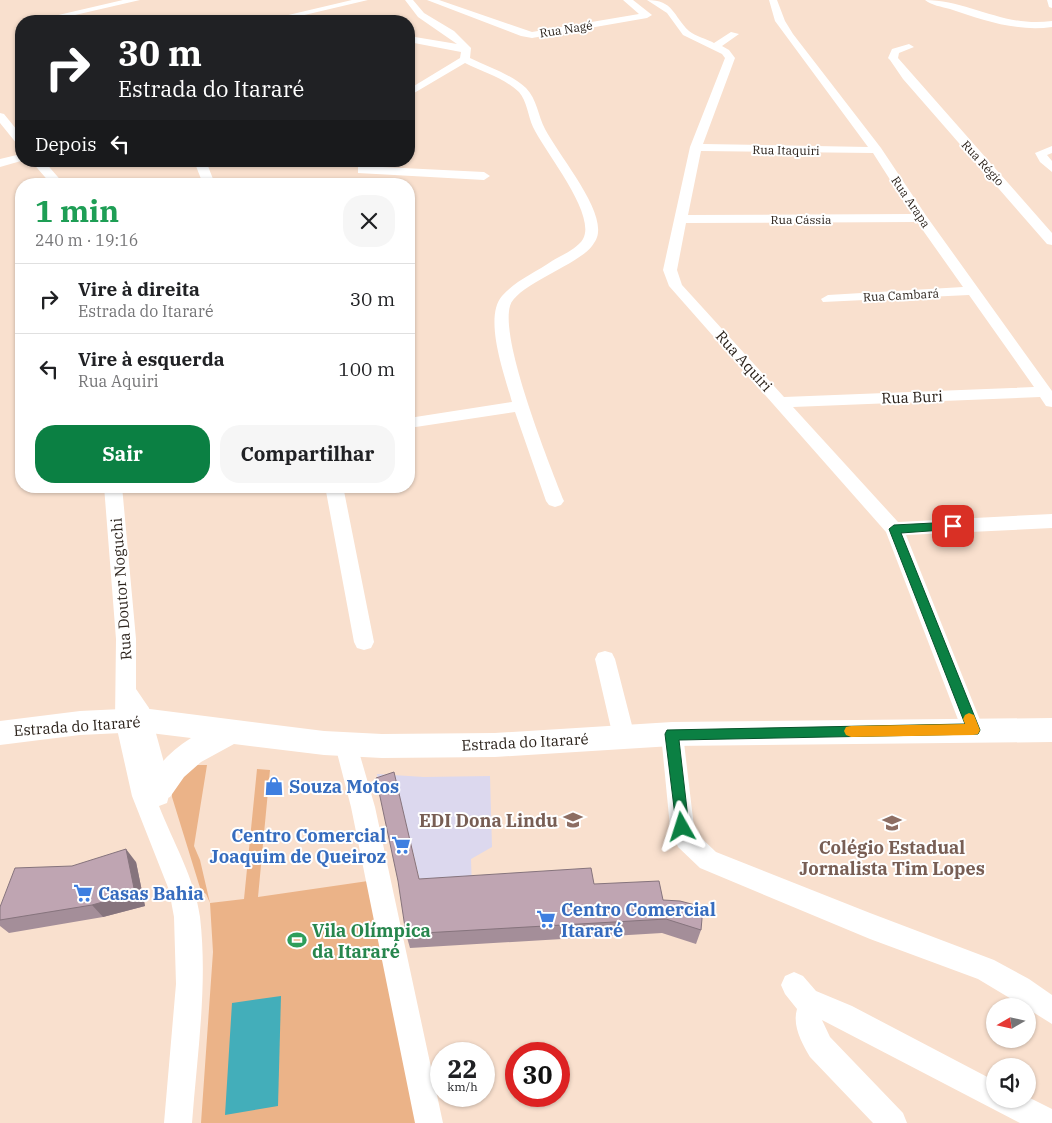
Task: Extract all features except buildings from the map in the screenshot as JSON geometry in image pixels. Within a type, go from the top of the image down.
[{"type":"main road","name":"Estrada do Itararé","points":[[0,733],[134,720],[346,745],[494,745],[672,734],[1052,730]]},
{"type":"main road","points":[[160,788],[169,773],[185,757],[209,741],[234,731]]},
{"type":"street","points":[[66,15],[136,0]]},
{"type":"street","points":[[296,15],[364,0]]},
{"type":"street","points":[[409,0],[421,15],[446,31],[465,54]]},
{"type":"street","name":"Rua Nagé","points":[[431,0],[528,34],[646,16],[648,14],[630,2]]},
{"type":"street","points":[[630,2],[652,0]]},
{"type":"street","name":"Rua Aquiri","points":[[652,0],[670,11],[686,33],[728,54],[730,62],[696,147],[670,270],[676,286],[894,529],[973,730]]},
{"type":"street","name":"Rua Arapa","points":[[773,0],[780,21],[789,35],[877,150],[921,218],[1048,397]]},
{"type":"street","points":[[929,0],[989,18],[1034,26],[1052,24]]},
{"type":"street","points":[[1051,0],[1052,5]]},
{"type":"street","points":[[312,3],[325,9]]},
{"type":"street","points":[[714,47],[734,34]]},
{"type":"street","points":[[415,41],[465,54],[518,87],[525,94],[544,137],[572,181],[589,219],[592,231],[590,239],[584,247],[516,290],[503,306],[505,344],[521,406],[555,501]]},
{"type":"street","name":"Rua Régio","points":[[908,48],[895,51],[893,58],[914,86],[1052,241]]},
{"type":"street","points":[[415,89],[465,54]]},
{"type":"street","points":[[415,78],[427,81]]},
{"type":"street","points":[[0,116],[15,135]]},
{"type":"street","name":"Rua Itaquiri","points":[[696,147],[768,150],[877,150]]},
{"type":"street","points":[[1052,149],[1042,153],[1044,160],[1052,168]]},
{"type":"street","points":[[0,163],[15,159]]},
{"type":"street","points":[[43,167],[53,178]]},
{"type":"street","points":[[377,167],[484,176]]},
{"type":"street","name":"Rua Cássia","points":[[680,220],[921,218]]},
{"type":"street","name":"Rua Cambará","points":[[828,298],[974,291]]},
{"type":"street","name":"Rua Buri","points":[[780,402],[1048,397]]},
{"type":"street","points":[[415,422],[521,406]]},
{"type":"street","name":"Rua Doutor Noguchi","points":[[114,493],[123,593],[127,692],[124,708],[134,720],[160,788]]},
{"type":"street","points":[[335,493],[364,642]]},
{"type":"street","points":[[894,529],[1052,521]]},
{"type":"street","points":[[604,659],[624,737]]},
{"type":"street","points":[[134,720],[143,796],[181,890],[187,917],[189,984],[178,1123]]},
{"type":"street","points":[[672,734],[682,827],[689,844],[708,860],[870,926],[985,969],[1020,988],[1052,1011]]},
{"type":"street","points":[[346,745],[371,843],[429,1123]]},
{"type":"street","points":[[152,819],[160,788]]},
{"type":"street","points":[[893,1123],[820,1047],[812,1034],[808,1021],[808,1012],[802,996],[843,1015],[986,1091]]},
{"type":"street","points":[[1019,1108],[1051,1123]]},
{"type":"shaded area","points":[[192,765],[207,765],[194,846],[200,860],[210,903],[206,894],[201,891],[172,797],[172,793]]},
{"type":"shaded area","name":"Vila Olímpica da Itararé","points":[[257,769],[270,770],[258,897],[368,881],[421,1123],[201,1123],[213,952],[210,903],[244,899]]},
{"type":"shaded area","points":[[377,774],[424,777],[490,776],[492,847],[471,859],[472,890],[423,893],[398,790],[380,794]]},
{"type":"water","points":[[281,996],[278,1106],[225,1115],[232,1003]]},
{"type":"slow traffic","points":[[851,731],[973,730],[969,719]]},
{"type":"place","name":"Souza Motos","points":[[274,786]]},
{"type":"place","name":"EDI Dona Lindu","points":[[573,820]]},
{"type":"place","name":"Colégio Estadual Jornalista Tim Lopes","points":[[892,823]]},
{"type":"place","name":"Centro Comercial Joaquim de Queiroz","points":[[401,845]]},
{"type":"place","name":"Casas Bahia","points":[[83,893]]},
{"type":"place","name":"Centro Comercial Itararé","points":[[546,919]]},
{"type":"place","name":"Vila Olímpica da Itararé","points":[[297,940]]},
{"type":"route","points":[[682,827],[672,734],[973,730],[894,529],[953,526]]}]
